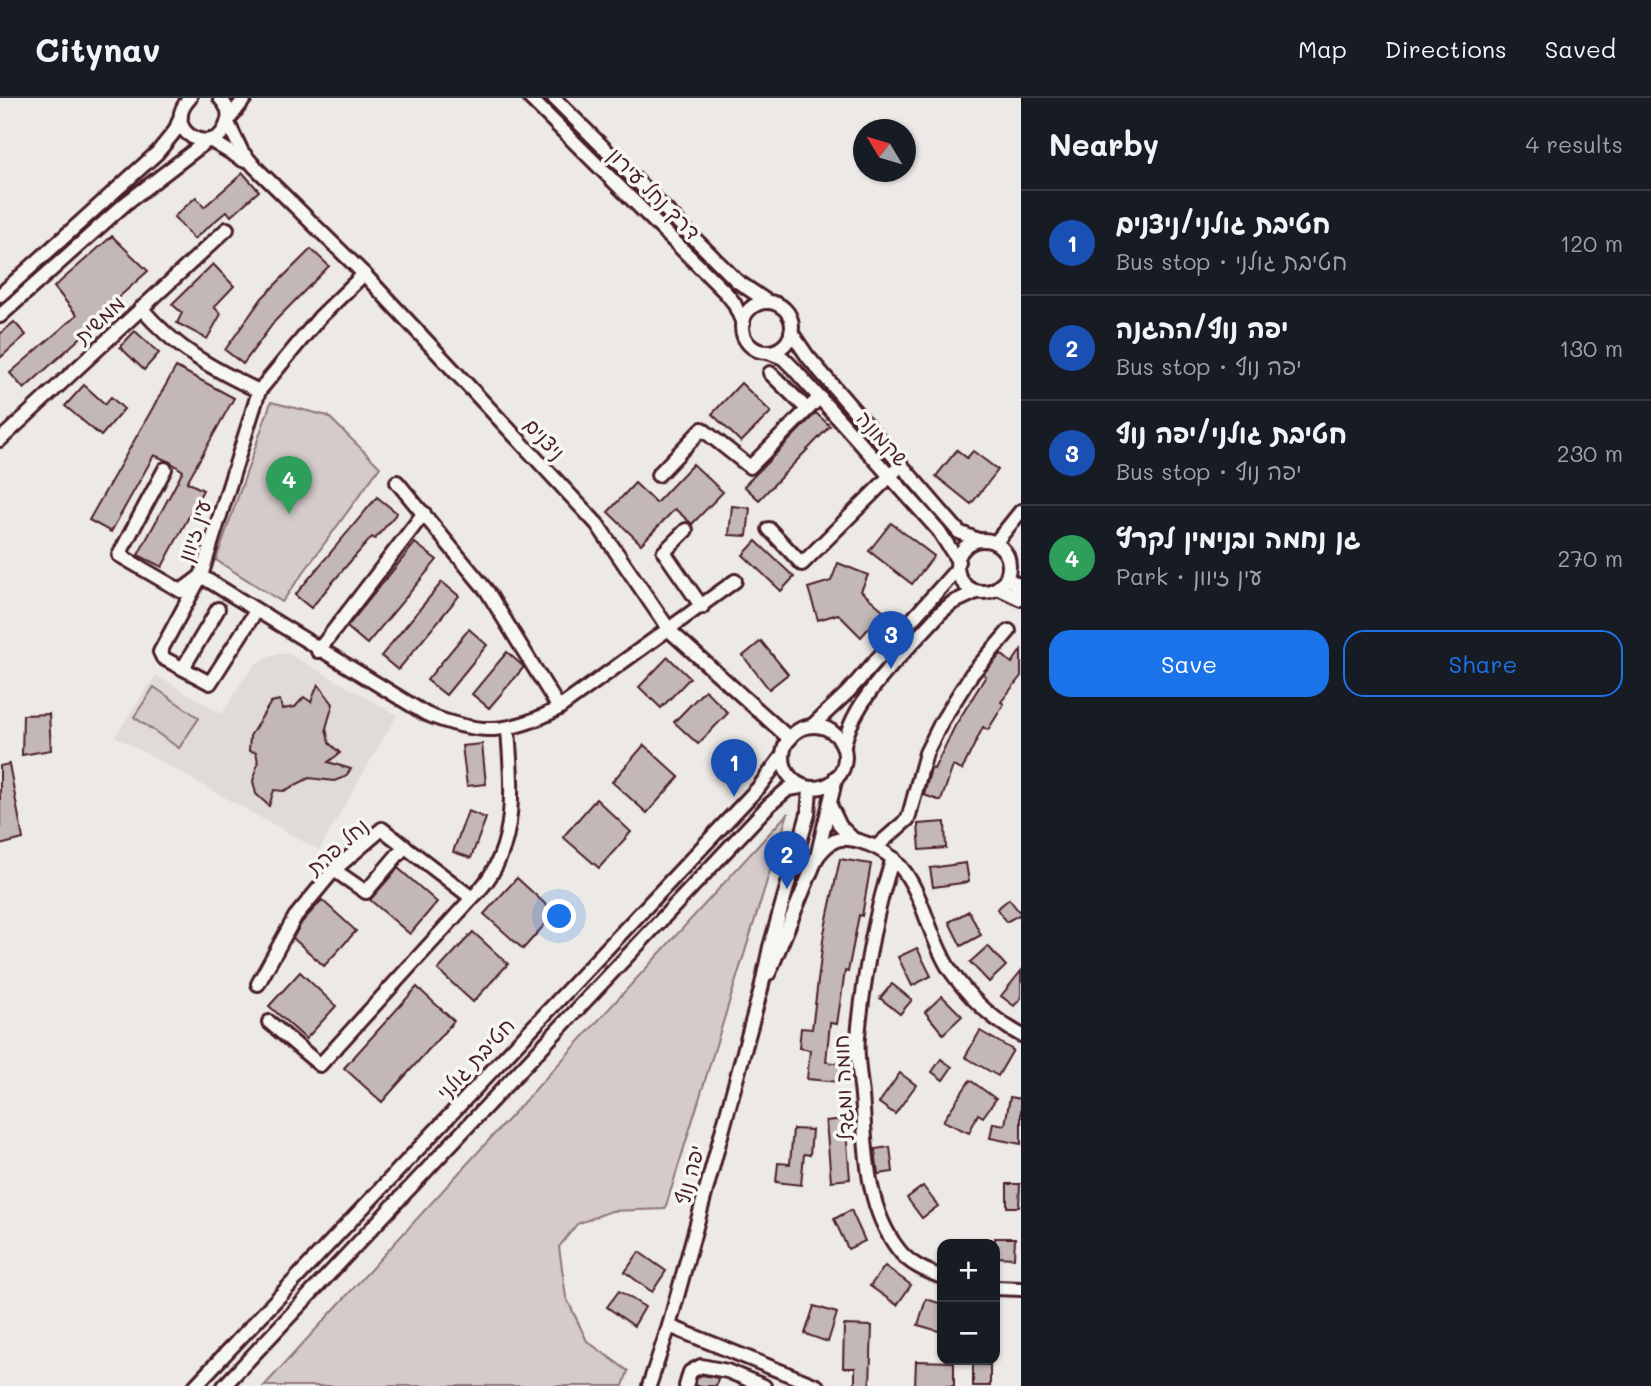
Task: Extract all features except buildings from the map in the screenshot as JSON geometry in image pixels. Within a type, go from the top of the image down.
[{"type":"street","points":[[0,295],[157,153],[174,131],[190,98]]},
{"type":"street","name":"ניצנים","points":[[220,98],[226,104],[228,121],[242,152],[260,173],[364,274],[597,524],[670,631],[790,739]]},
{"type":"street","points":[[0,316],[126,203],[208,140],[222,133],[245,98]]},
{"type":"street","name":"דרך נחל עירון","points":[[530,98],[726,293],[743,323]]},
{"type":"street","name":"דרך נחל עירון","points":[[554,98],[737,281],[768,302]]},
{"type":"street","name":"ניצנים","points":[[181,116],[183,127],[190,136],[228,148],[260,173]]},
{"type":"street","name":"ממשית","points":[[0,440],[227,229]]},
{"type":"street","name":"עין זיוון","points":[[165,469],[118,555],[181,591],[201,576],[259,391],[320,317],[364,274]]},
{"type":"street","points":[[768,302],[782,307],[788,313],[791,332],[782,347],[768,352],[760,351],[747,342],[743,323],[753,307],[768,302]]},
{"type":"street","points":[[141,308],[180,348],[206,365],[259,391]]},
{"type":"street","name":"שקמונה","points":[[791,332],[807,357],[959,532],[978,540]]},
{"type":"street","name":"שקמונה","points":[[768,352],[783,358],[939,531],[957,565]]},
{"type":"street","points":[[770,373],[807,409]]},
{"type":"street","points":[[658,475],[702,429],[750,467],[820,397]]},
{"type":"street","points":[[769,529],[802,564],[901,465]]},
{"type":"street","points":[[397,482],[487,591],[559,708]]},
{"type":"street","points":[[996,542],[1021,511]]},
{"type":"street","points":[[318,651],[424,513]]},
{"type":"street","points":[[686,530],[664,552],[702,607]]},
{"type":"street","points":[[1002,583],[1009,570],[1007,554],[996,542],[978,540],[965,547],[957,565],[848,692],[813,725],[800,729],[790,739],[783,755],[789,777],[806,789],[826,786],[836,777],[844,760],[847,727],[860,705],[940,613],[952,603],[1002,583],[1021,587]]},
{"type":"street","points":[[957,565],[962,581],[976,592]]},
{"type":"street","points":[[256,611],[210,683],[163,658],[160,652],[201,576],[256,611],[318,651],[435,718],[484,731],[508,729],[535,721],[559,708],[670,631],[735,581]]},
{"type":"street","points":[[1002,583],[1021,599]]},
{"type":"street","points":[[183,668],[218,609]]},
{"type":"street","points":[[876,847],[908,819],[926,753],[942,721],[979,665],[1009,631]]},
{"type":"street","points":[[813,725],[833,730],[844,746]]},
{"type":"street","points":[[270,1022],[320,1065],[480,890],[505,848],[513,807],[508,729]]},
{"type":"street","name":"חטיבת גולני","points":[[195,1386],[759,787],[783,755]]},
{"type":"street","name":"יפה נוף","points":[[761,989],[796,914],[817,857],[836,777]]},
{"type":"street","name":"חטיבת גולני","points":[[224,1386],[769,805],[788,789],[806,789]]},
{"type":"street","name":"יפה נוף","points":[[651,1386],[808,814],[806,789]]},
{"type":"street","points":[[830,806],[840,826],[853,839]]},
{"type":"street","name":"נחל פרת","points":[[258,984],[295,917],[334,870],[382,829],[472,898]]},
{"type":"street","points":[[817,857],[833,839],[853,839],[876,847],[893,858],[914,884],[934,938],[950,969],[987,1012],[1002,1025],[1021,1035]]},
{"type":"street","points":[[334,870],[366,892],[405,846]]},
{"type":"street","name":"חומה ומגדל","points":[[893,858],[874,928],[857,1040],[869,1173],[876,1206],[887,1234],[899,1252],[913,1264],[937,1275]]},
{"type":"street","points":[[1000,1288],[1021,1289]]},
{"type":"street","points":[[669,1326],[817,1386]]},
{"type":"street","points":[[686,1386],[690,1372],[701,1366],[727,1371],[764,1386]]},
{"type":"shaded area","points":[[271,402],[328,416],[380,467],[282,602],[216,560]]},
{"type":"shaded area","points":[[275,654],[289,654],[397,715],[319,850],[115,736],[156,675],[222,714],[256,664]]},
{"type":"shaded area","points":[[154,687],[199,718],[179,748],[134,717]]},
{"type":"shaded area","points":[[788,813],[665,1209],[611,1211],[577,1224],[559,1247],[566,1297],[587,1341],[628,1371],[623,1386],[264,1386]]},
{"type":"place","name":"גן נחמה ובנימין לקרץ","points":[[289,514]]},
{"type":"place","name":"חטיבת גולני/יפה נוף","points":[[891,669]]},
{"type":"place","name":"חטיבת גולני/ניצנים","points":[[734,797]]},
{"type":"place","name":"יפה נוף/ההגנה","points":[[787,889]]}]
